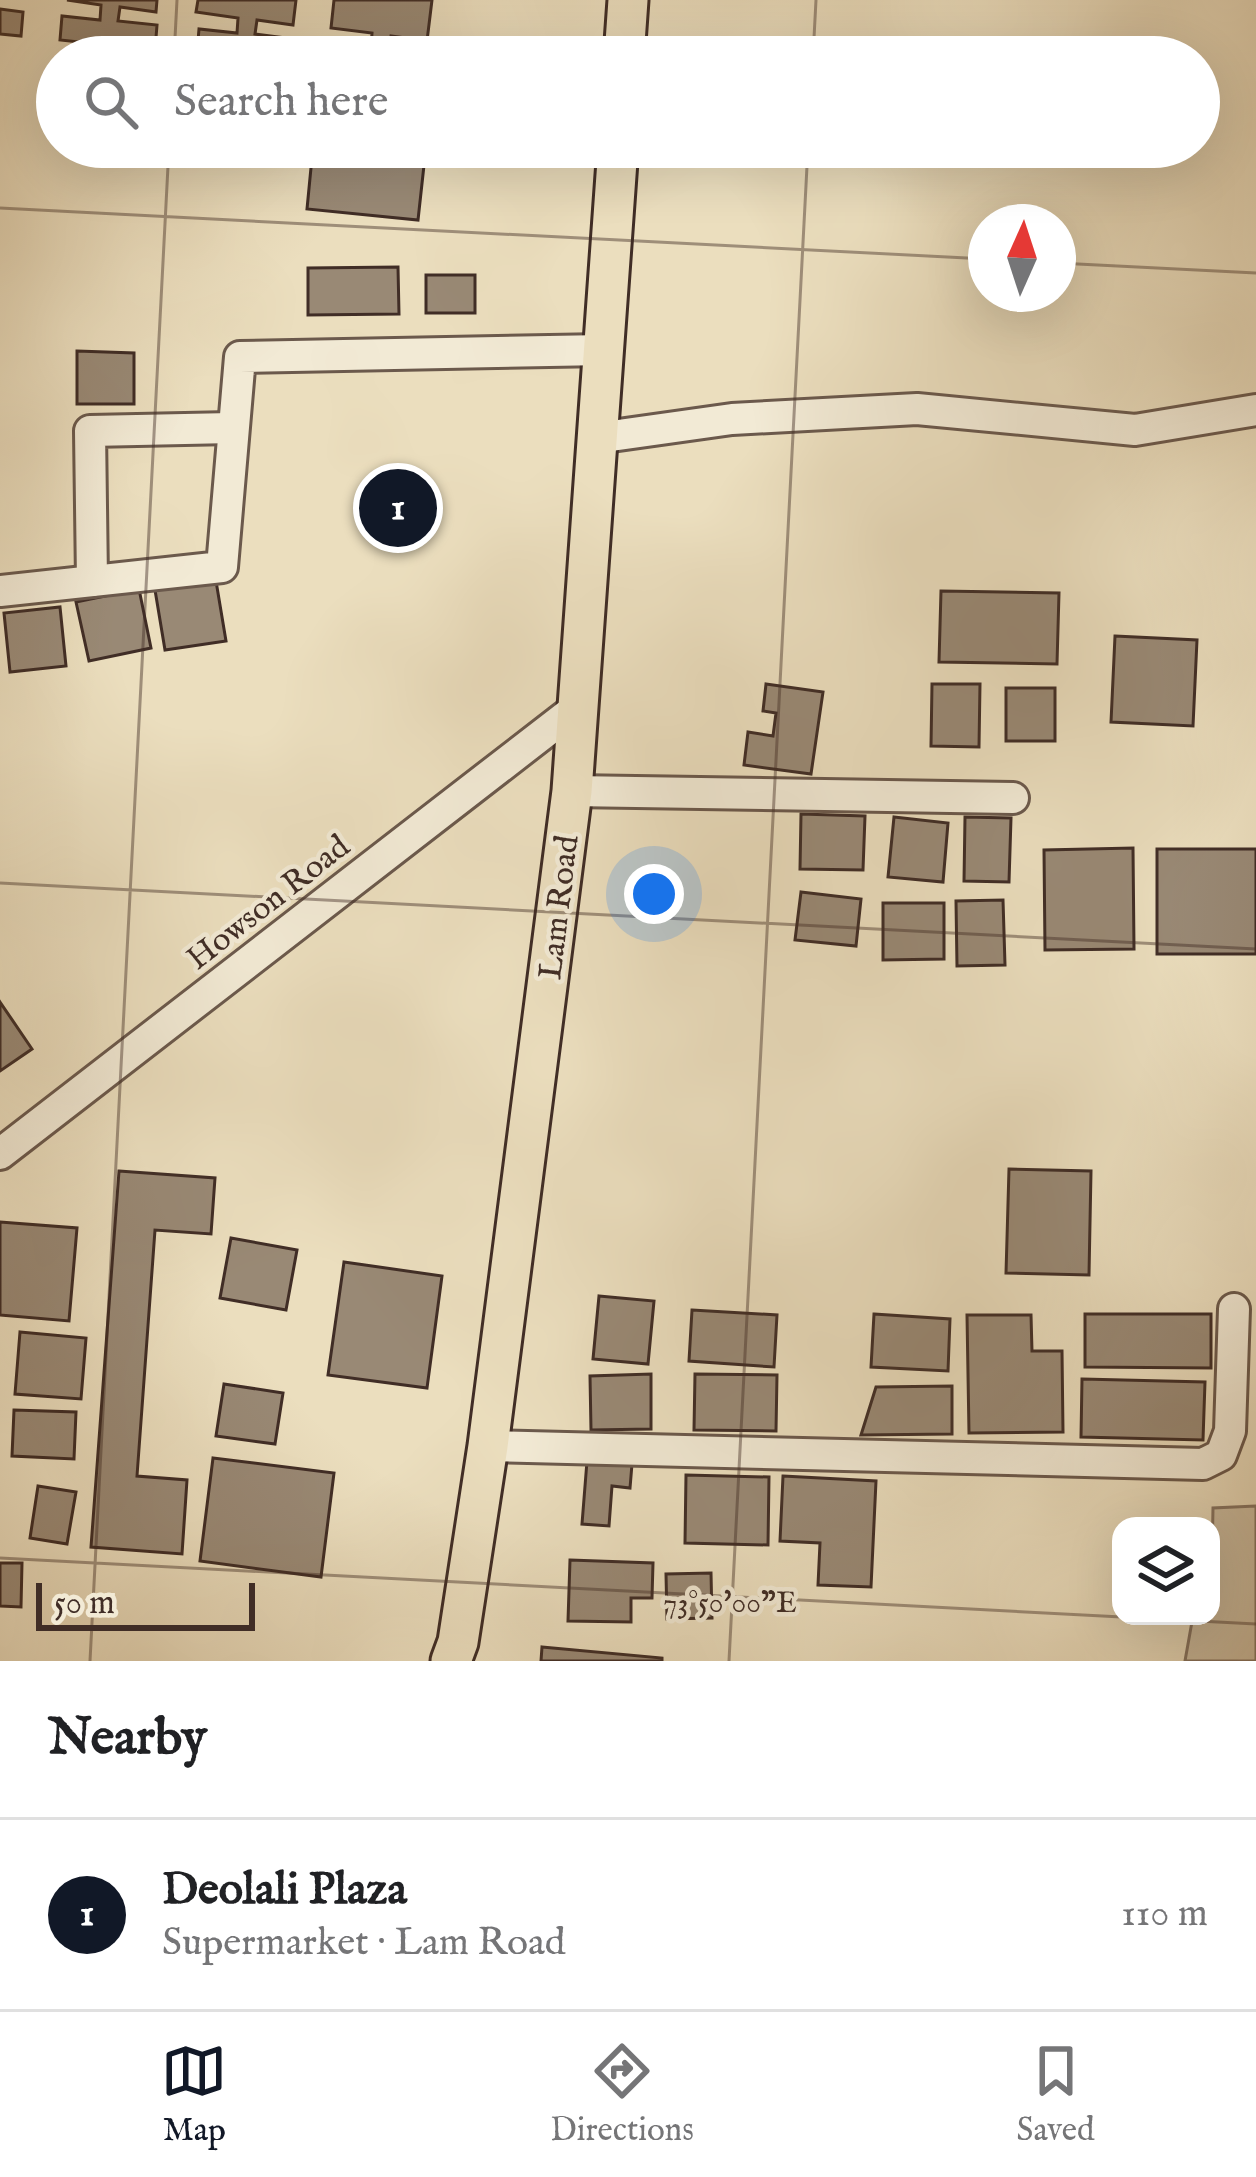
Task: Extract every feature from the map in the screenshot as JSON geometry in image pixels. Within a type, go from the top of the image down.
[{"type":"main road","points":[[625,36],[628,0]]},
{"type":"main road","name":"Lam Road","points":[[451,1661],[458,1642],[488,1446],[572,791],[617,168]]},
{"type":"street","points":[[0,591],[222,567],[240,357],[604,350]]},
{"type":"street","points":[[597,437],[733,419],[916,409],[1135,430],[1256,410]]},
{"type":"street","points":[[92,581],[90,431],[232,428]]},
{"type":"street","name":"Howson Road","points":[[0,1154],[578,706]]},
{"type":"street","points":[[572,791],[1013,798]]},
{"type":"street","points":[[488,1446],[1203,1464],[1221,1455],[1229,1431],[1234,1309]]},
{"type":"shaded area","points":[[1256,1506],[1256,1661],[1185,1661],[1191,1625],[1220,1625],[1220,1517],[1213,1517],[1213,1508]]},
{"type":"building","points":[[67,0],[157,0],[156,12],[120,7],[118,21],[157,25],[156,36],[60,36],[62,16],[100,20],[101,5]]},
{"type":"building","points":[[198,0],[296,0],[293,25],[257,20],[255,34],[271,36],[198,36],[199,29],[237,33],[238,18],[196,12]]},
{"type":"building","points":[[334,0],[432,0],[428,36],[372,36],[331,28]]},
{"type":"building","points":[[0,9],[23,12],[21,36],[0,34]]},
{"type":"building","points":[[311,168],[424,168],[418,220],[307,209]]},
{"type":"building","points":[[398,267],[399,314],[308,315],[308,268]]},
{"type":"building","points":[[426,275],[475,275],[475,313],[426,313]]},
{"type":"building","points":[[77,351],[134,353],[134,404],[77,404]]},
{"type":"building","points":[[216,581],[226,641],[165,650],[155,590]]},
{"type":"building","points":[[139,589],[151,648],[89,661],[76,602]]},
{"type":"building","points":[[941,591],[1059,593],[1057,664],[939,662]]},
{"type":"building","points":[[60,607],[66,666],[10,672],[4,613]]},
{"type":"building","points":[[1115,636],[1197,640],[1193,726],[1111,722]]},
{"type":"building","points":[[766,684],[823,692],[811,774],[744,765],[748,732],[773,736],[776,713],[763,711]]},
{"type":"building","points":[[932,684],[980,684],[979,747],[931,746]]},
{"type":"building","points":[[1006,688],[1055,688],[1055,741],[1006,741]]},
{"type":"building","points":[[801,814],[865,816],[863,870],[800,869]]},
{"type":"building","points":[[894,817],[948,823],[943,882],[888,877]]},
{"type":"building","points":[[965,817],[1011,818],[1009,882],[964,881]]},
{"type":"building","points":[[1133,848],[1134,949],[1045,950],[1044,850]]},
{"type":"building","points":[[1157,849],[1256,849],[1256,954],[1157,954]]},
{"type":"building","points":[[801,892],[861,899],[856,946],[795,940]]},
{"type":"building","points":[[1003,900],[1005,965],[957,966],[956,901]]},
{"type":"building","points":[[883,903],[944,903],[944,959],[883,960]]},
{"type":"building","points":[[0,1002],[32,1049],[0,1071]]},
{"type":"building","points":[[1009,1169],[1091,1171],[1089,1275],[1006,1273]]},
{"type":"building","points":[[119,1171],[215,1178],[211,1234],[155,1230],[137,1476],[187,1480],[182,1554],[91,1547]]},
{"type":"building","points":[[0,1222],[77,1228],[69,1321],[0,1315]]},
{"type":"building","points":[[231,1238],[297,1250],[286,1310],[220,1298]]},
{"type":"building","points":[[344,1262],[442,1276],[427,1388],[328,1375]]},
{"type":"building","points":[[599,1296],[654,1301],[648,1364],[593,1359]]},
{"type":"building","points":[[692,1310],[777,1315],[774,1367],[689,1361]]},
{"type":"building","points":[[874,1314],[950,1319],[948,1371],[871,1367]]},
{"type":"building","points":[[1085,1314],[1211,1314],[1211,1368],[1085,1367]]},
{"type":"building","points":[[967,1315],[1031,1315],[1032,1351],[1062,1351],[1063,1432],[969,1433]]},
{"type":"building","points":[[20,1332],[86,1338],[81,1399],[15,1394]]},
{"type":"building","points":[[651,1374],[651,1429],[591,1430],[590,1376]]},
{"type":"building","points":[[695,1374],[777,1375],[776,1431],[694,1430]]},
{"type":"building","points":[[1082,1379],[1205,1382],[1203,1440],[1081,1437]]},
{"type":"building","points":[[224,1384],[283,1393],[275,1444],[216,1436]]},
{"type":"building","points":[[952,1386],[952,1434],[861,1435],[876,1387]]},
{"type":"building","points":[[14,1410],[76,1412],[74,1459],[12,1456]]},
{"type":"building","points":[[213,1458],[334,1473],[321,1577],[200,1561]]},
{"type":"building","points":[[587,1461],[632,1464],[630,1488],[612,1486],[609,1526],[582,1524]]},
{"type":"building","points":[[686,1475],[769,1477],[768,1545],[685,1543]]},
{"type":"building","points":[[783,1476],[876,1481],[871,1587],[818,1585],[820,1543],[780,1541]]},
{"type":"building","points":[[38,1486],[76,1492],[67,1544],[30,1538]]},
{"type":"building","points":[[570,1560],[653,1563],[652,1598],[631,1598],[631,1622],[568,1621]]},
{"type":"building","points":[[0,1563],[22,1563],[21,1607],[0,1606]]},
{"type":"building","points":[[711,1573],[712,1618],[667,1619],[666,1574]]},
{"type":"building","points":[[542,1647],[662,1658],[662,1661],[541,1661]]},
{"type":"place","name":"Deolali Plaza","points":[[398,508]]}]
